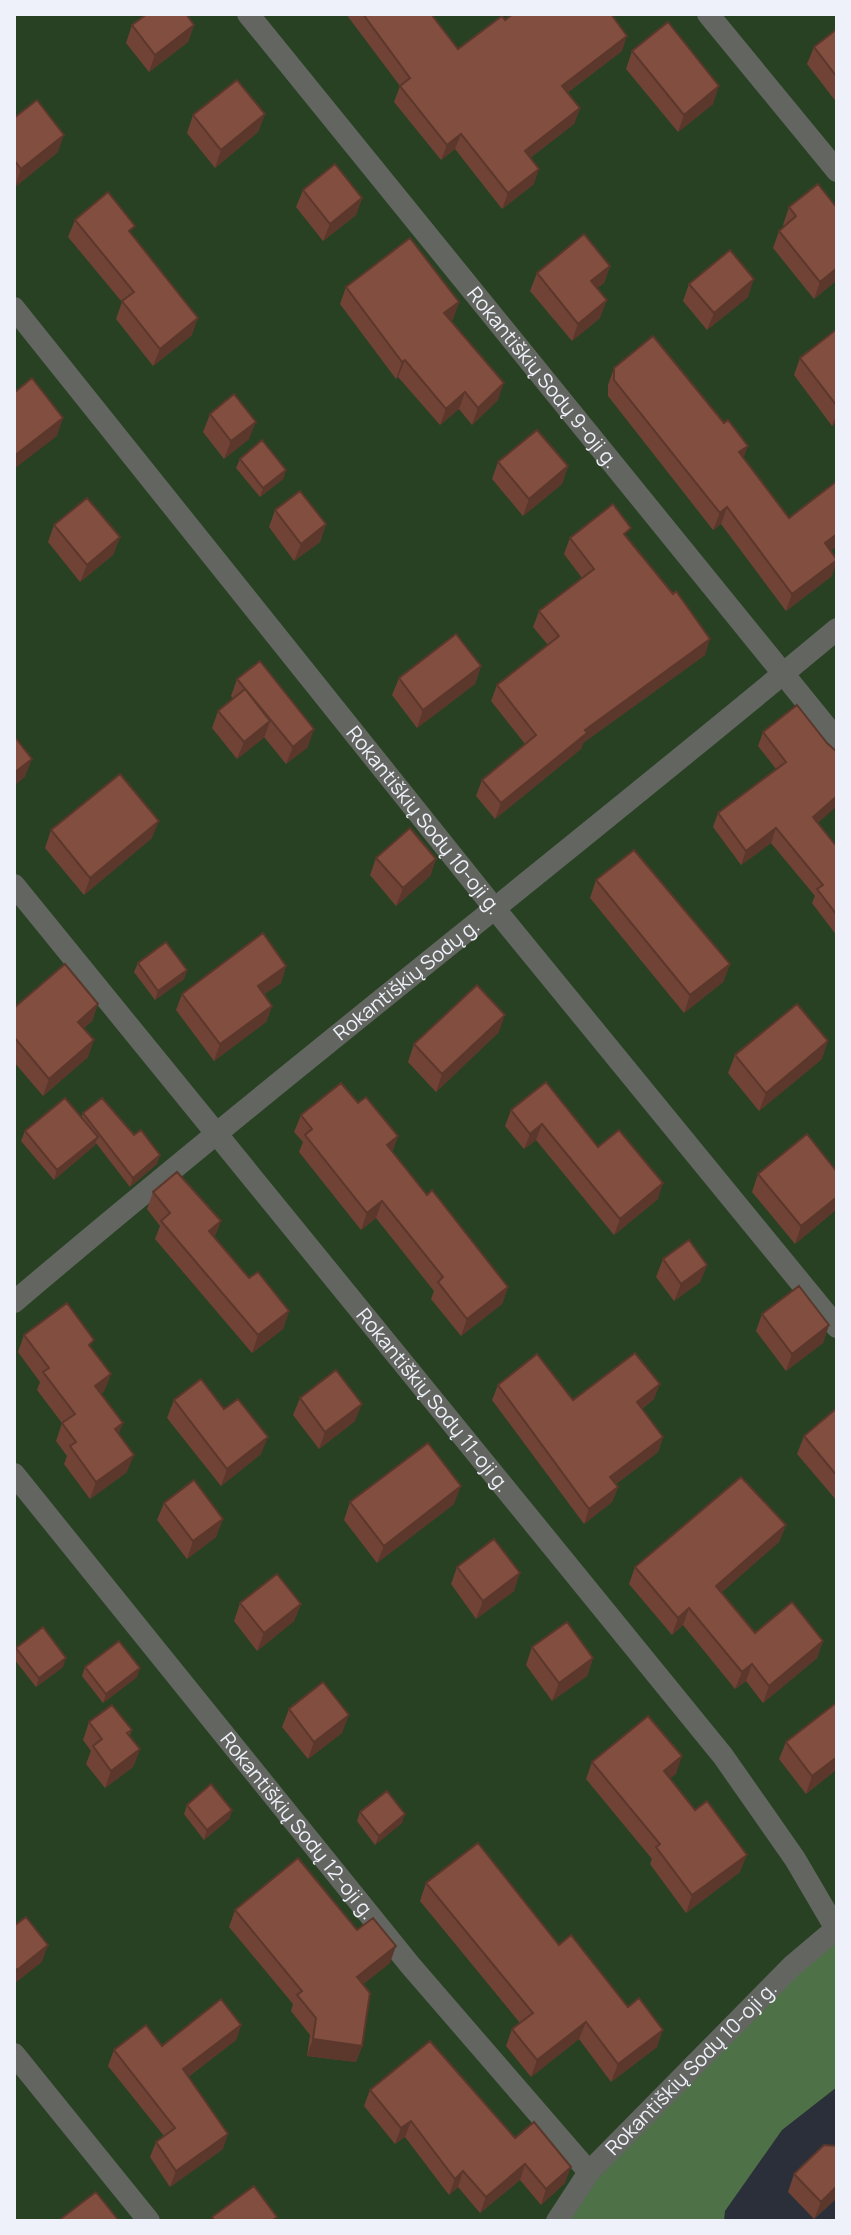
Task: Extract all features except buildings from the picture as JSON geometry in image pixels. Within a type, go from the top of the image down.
[{"type":"street","name":"Rokantiškių Sodų 9-oji g.","points":[[248,14],[837,740]]},
{"type":"street","points":[[708,14],[837,171]]},
{"type":"street","name":"Rokantiškių Sodų 10-oji g.","points":[[14,308],[495,909],[837,1327]]},
{"type":"street","name":"Rokantiškių Sodų g.","points":[[14,1302],[213,1133],[495,909],[837,629]]},
{"type":"street","name":"Rokantiškių Sodų 11-oji g.","points":[[14,885],[723,1756],[795,1859],[837,1928]]},
{"type":"street","name":"Rokantiškių Sodų 12-oji g.","points":[[14,1474],[410,1965],[589,2172]]},
{"type":"street","name":"Rokantiškių Sodų 10-oji g.","points":[[557,2221],[589,2172],[792,1966],[837,1928]]},
{"type":"street","points":[[14,2054],[149,2221]]},
{"type":"green space","points":[[14,14],[837,14],[837,1928],[557,2221],[14,2221]]},
{"type":"green space","points":[[837,1928],[837,2087],[782,2130],[725,2211],[724,2221],[557,2221]]}]
